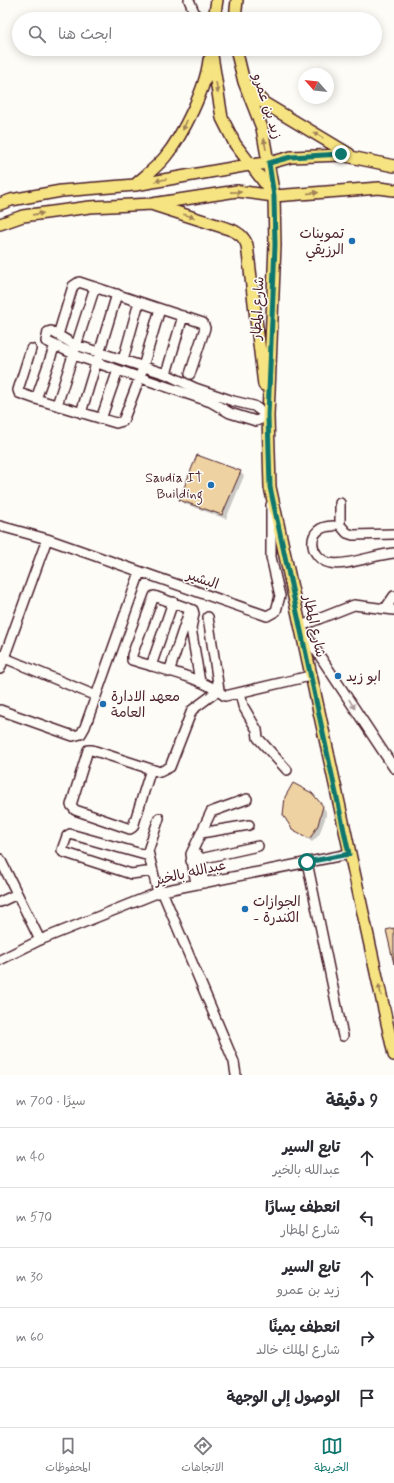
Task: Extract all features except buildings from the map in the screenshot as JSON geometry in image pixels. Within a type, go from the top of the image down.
[{"type":"main road","points":[[215,12],[217,0]]},
{"type":"main road","points":[[236,12],[237,0]]},
{"type":"main road","points":[[135,185],[164,158],[182,132],[208,73],[210,56]]},
{"type":"main road","points":[[212,56],[222,118],[235,144],[249,165],[274,196]]},
{"type":"main road","name":"زيد بن عمرو","points":[[238,56],[244,82],[262,128],[274,196]]},
{"type":"main road","points":[[244,82],[264,103],[352,156]]},
{"type":"main road","points":[[0,204],[11,200],[61,191],[135,185],[249,165],[269,163],[291,157],[352,156],[394,166]]},
{"type":"main road","points":[[0,224],[23,216],[90,207],[152,204],[237,191],[274,196],[379,188],[394,190]]},
{"type":"main road","name":"شارع المطار","points":[[274,196],[275,245],[268,416],[270,487],[310,676],[394,1055]]},
{"type":"main road","points":[[152,204],[232,230],[241,235],[245,240],[247,245],[268,416]]},
{"type":"street","points":[[189,0],[194,12]]},
{"type":"street","points":[[58,335],[73,286],[79,282],[183,316],[205,325],[190,374]]},
{"type":"street","points":[[57,406],[75,355],[95,287]]},
{"type":"street","points":[[80,412],[97,363],[117,294]]},
{"type":"street","points":[[123,360],[139,302]]},
{"type":"street","points":[[31,349],[18,390],[20,393],[101,419],[116,423],[123,421],[140,377],[160,309]]},
{"type":"street","points":[[166,374],[183,316]]},
{"type":"street","points":[[268,416],[254,406],[194,392],[97,363],[75,355],[48,342],[46,338],[50,331],[78,345],[166,374],[194,392],[230,413],[256,421],[268,416]]},
{"type":"street","points":[[36,399],[55,345]]},
{"type":"street","points":[[101,419],[118,370]]},
{"type":"street","points":[[230,413],[233,401]]},
{"type":"street","name":"البشير","points":[[0,526],[47,539],[266,616],[276,611],[280,596],[271,557],[270,487]]},
{"type":"street","points":[[340,503],[340,525],[348,533],[352,535],[394,534]]},
{"type":"street","points":[[333,526],[324,526],[318,530],[312,540],[317,556],[328,563],[338,563],[394,553]]},
{"type":"street","points":[[0,669],[2,657],[47,539]]},
{"type":"street","points":[[0,710],[73,736],[81,734],[85,727],[140,572]]},
{"type":"street","points":[[200,682],[191,628],[194,614],[191,608],[154,596],[131,659],[200,682],[219,690],[225,696],[310,676]]},
{"type":"street","points":[[394,596],[390,609],[354,605],[300,625],[394,768]]},
{"type":"street","points":[[151,666],[173,602]]},
{"type":"street","points":[[169,672],[191,608]]},
{"type":"street","points":[[208,617],[219,690]]},
{"type":"street","points":[[2,657],[96,696]]},
{"type":"street","points":[[151,769],[133,827],[130,829],[76,810],[70,805],[88,750],[151,769],[160,772],[170,767],[192,710],[219,690]]},
{"type":"street","points":[[240,693],[243,706],[257,730],[258,738],[287,770]]},
{"type":"street","points":[[200,884],[195,860],[198,852],[194,848],[213,810],[247,799]]},
{"type":"street","points":[[159,818],[148,851],[153,871],[160,892],[234,1062],[236,1075]]},
{"type":"street","points":[[201,833],[249,825]]},
{"type":"street","points":[[149,856],[70,834],[67,836],[62,850],[63,852],[131,874],[153,871]]},
{"type":"street","points":[[195,860],[258,846]]},
{"type":"street","name":"عبدالله بالخير","points":[[0,960],[40,940],[160,892],[349,854]]},
{"type":"street","points":[[0,859],[40,940]]},
{"type":"street","points":[[307,862],[343,1036]]},
{"type":"street","points":[[0,902],[17,894]]},
{"type":"place","name":"تموينات الرزيقي","points":[[352,241]]},
{"type":"place","name":"Saudia IT Building","points":[[211,485]]},
{"type":"place","name":"ابو زيد","points":[[338,676]]},
{"type":"place","name":"معهد الادارة العامة","points":[[103,704]]},
{"type":"place","name":"الجوازات - الكندرة","points":[[245,909]]},
{"type":"route","points":[[307,862],[349,854],[270,487],[268,416],[275,245],[274,196],[269,163],[291,157],[341,154]]}]
